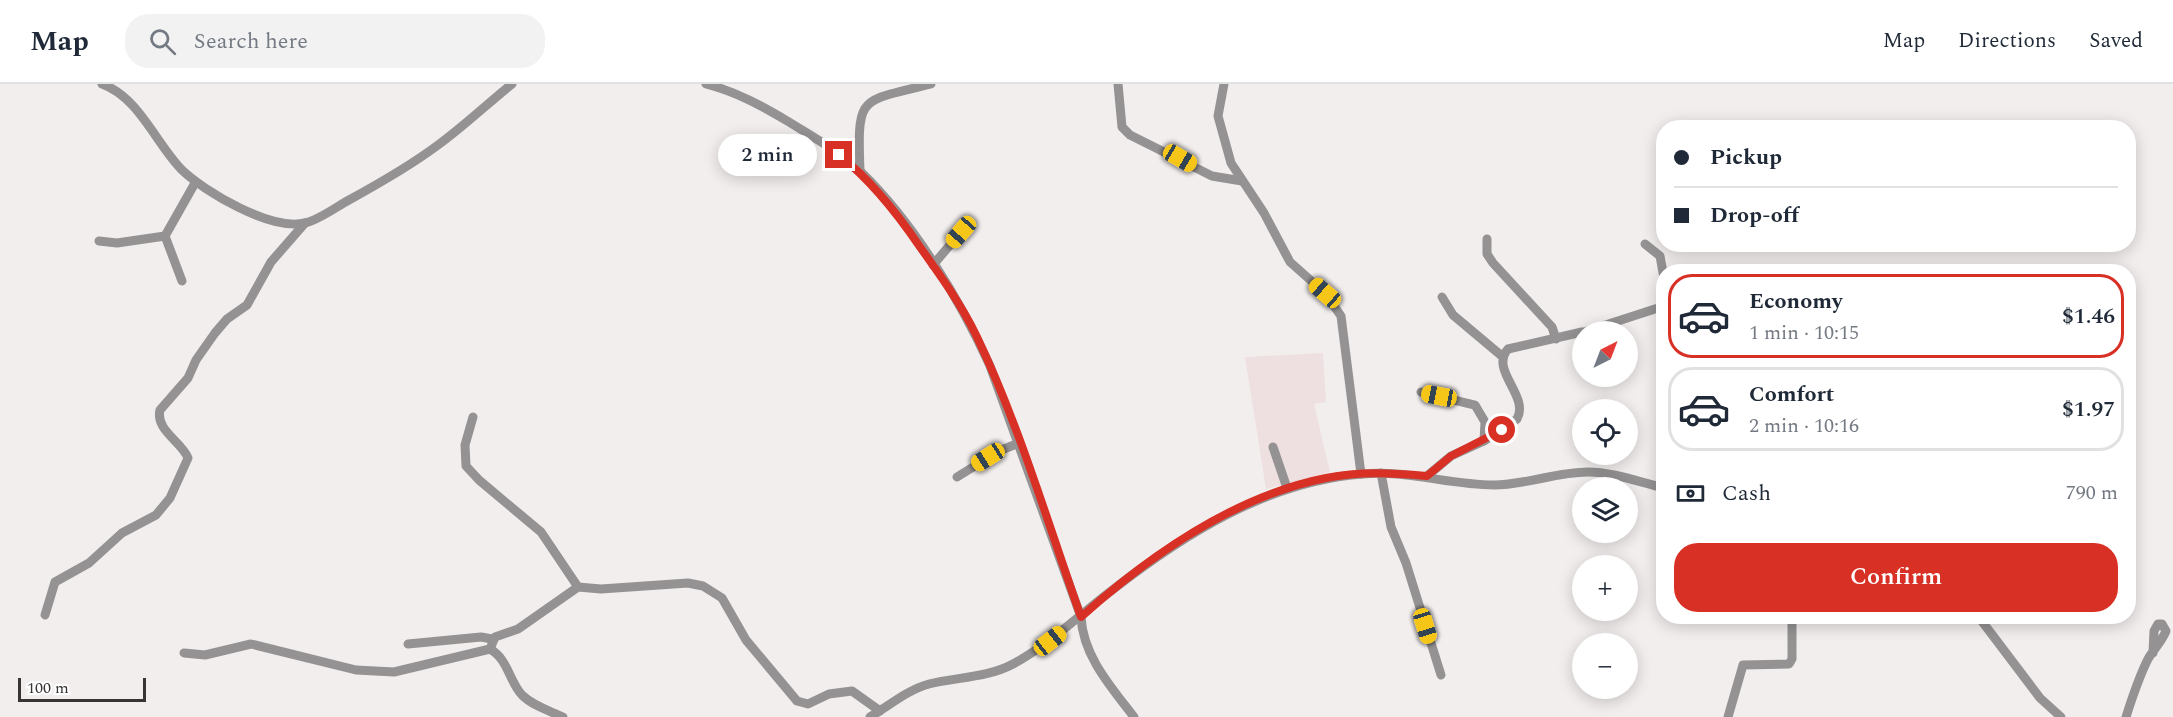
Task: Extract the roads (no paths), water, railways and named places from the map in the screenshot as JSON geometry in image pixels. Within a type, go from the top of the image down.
[{"type":"street","points":[[102,84],[122,96],[141,117],[171,158],[195,183],[262,217],[286,224],[305,224]]},
{"type":"street","points":[[45,615],[55,582],[89,563],[117,537],[149,520],[167,503],[188,458],[162,425],[158,415],[160,410],[188,378],[215,333],[227,319],[247,305],[272,262],[305,224],[397,173],[440,144],[512,84]]},
{"type":"street","points":[[706,84],[733,91],[758,103],[860,171],[892,207],[933,265],[975,334],[1019,443],[1081,617],[1083,635],[1091,654],[1134,717]]},
{"type":"street","points":[[860,171],[860,118],[869,102],[885,93],[931,84]]},
{"type":"street","points":[[1118,84],[1122,127],[1130,135],[1212,176],[1242,181]]},
{"type":"street","points":[[1224,84],[1218,116],[1231,164],[1264,213],[1290,262],[1325,293],[1341,316],[1360,474]]},
{"type":"street","points":[[165,236],[195,183]]},
{"type":"street","points":[[933,265],[961,232]]},
{"type":"street","points":[[99,241],[117,243],[165,236]]},
{"type":"street","points":[[165,236],[182,281]]},
{"type":"street","points":[[1487,239],[1487,254],[1493,263],[1552,327],[1556,339]]},
{"type":"street","points":[[1645,244],[1660,256],[1661,264]]},
{"type":"street","points":[[1427,476],[1451,456],[1484,441],[1514,422],[1520,411],[1507,376],[1503,357],[1453,315],[1442,297]]},
{"type":"street","points":[[1617,321],[1656,309]]},
{"type":"street","points":[[1503,357],[1508,349],[1513,347],[1572,335]]},
{"type":"street","points":[[1422,393],[1475,405],[1485,422],[1484,441]]},
{"type":"street","points":[[473,417],[465,445],[466,466],[478,480],[542,532],[578,587]]},
{"type":"street","points":[[957,477],[999,450],[1019,443]]},
{"type":"street","points":[[1273,447],[1287,488]]},
{"type":"street","points":[[870,717],[903,696],[929,684],[975,677],[1011,665],[1050,641],[1108,593],[1173,545],[1248,504],[1287,488],[1327,478],[1360,474],[1427,476],[1493,485],[1589,472],[1656,486]]},
{"type":"street","points":[[1381,473],[1391,527],[1406,563],[1441,675]]},
{"type":"street","points":[[184,653],[205,655],[251,644],[356,670],[394,672],[491,644],[518,629],[578,587],[601,589],[688,583],[703,586],[722,598],[746,640],[797,701],[808,704],[829,694],[852,691],[880,711]]},
{"type":"street","points":[[1728,717],[1743,665],[1788,664],[1792,659],[1792,624]]},
{"type":"street","points":[[1984,624],[2040,698],[2061,717]]},
{"type":"street","points":[[408,644],[481,637],[491,644],[502,659],[522,694],[534,704],[563,717]]},
{"type":"street","points":[[2126,717],[2153,653]]}]
